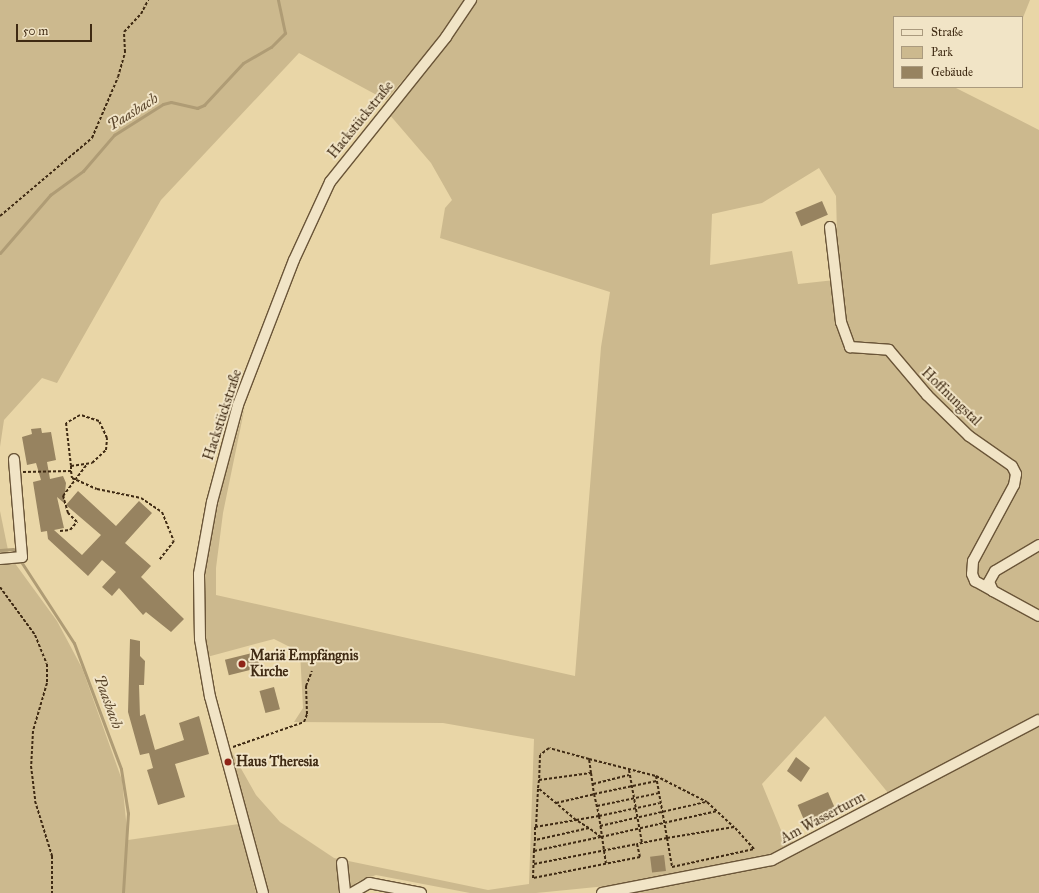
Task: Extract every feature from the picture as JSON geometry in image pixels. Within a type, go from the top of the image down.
[{"type":"street","name":"Hackstückstraße","points":[[263,893],[203,662],[199,574],[212,502],[233,420],[294,260],[330,182],[446,37],[471,0]]},
{"type":"street","name":"Hoffnungstal","points":[[830,227],[840,322],[850,347],[889,350],[938,405],[969,436],[1012,466],[1016,474],[1014,485],[973,561],[976,580],[993,591]]},
{"type":"street","points":[[5,558],[22,557],[14,459]]},
{"type":"street","points":[[1039,545],[996,571],[989,582],[993,591],[1039,616]]},
{"type":"street","name":"Am Wasserturm","points":[[602,893],[772,860],[1039,720]]},
{"type":"street","points":[[342,864],[345,893]]},
{"type":"street","points":[[352,893],[369,883],[421,893]]},
{"type":"path","points":[[0,216],[92,138],[118,77],[125,52],[124,32],[148,0]]},
{"type":"path","points":[[71,466],[86,465],[100,458],[107,438],[98,421],[80,415],[66,423],[71,471],[77,480],[97,489],[141,498],[162,512],[174,540],[159,560]]},
{"type":"path","points":[[60,531],[70,530],[77,522],[68,513],[63,496],[77,480],[86,465]]},
{"type":"path","points":[[15,473],[71,471]]},
{"type":"path","points":[[0,587],[35,635],[47,664],[47,683],[33,731],[31,766],[35,801],[52,856],[52,893]]},
{"type":"path","points":[[225,750],[304,722],[308,714],[306,686],[312,671]]},
{"type":"path","points":[[637,844],[640,857],[533,878],[540,755],[549,748],[656,776],[707,802],[734,826],[754,849],[672,867],[656,776]]},
{"type":"path","points":[[589,759],[606,864]]},
{"type":"path","points":[[629,770],[642,843]]},
{"type":"path","points":[[539,780],[591,773]]},
{"type":"path","points":[[593,784],[629,775]]},
{"type":"path","points":[[556,803],[657,781]]},
{"type":"path","points":[[538,788],[576,820],[602,837]]},
{"type":"path","points":[[597,806],[659,792]]},
{"type":"path","points":[[600,826],[707,802]]},
{"type":"path","points":[[536,827],[660,803]]},
{"type":"path","points":[[534,851],[718,811]]},
{"type":"path","points":[[534,864],[734,826]]},
{"type":"path","points":[[535,840],[589,828]]},
{"type":"green space","points":[[0,0],[464,0],[433,45],[386,100],[299,53],[161,200],[57,383],[42,378],[4,420],[0,447]]},
{"type":"green space","points":[[476,0],[1030,0],[1023,18],[1023,16],[893,16],[893,88],[956,88],[1039,130],[1039,544],[994,571],[987,581],[989,586],[974,574],[975,562],[1016,486],[1019,474],[1017,466],[969,433],[909,373],[890,348],[853,344],[848,338],[838,271],[836,196],[819,168],[762,203],[712,214],[710,265],[792,251],[798,284],[835,280],[841,338],[847,350],[889,351],[921,394],[967,437],[1010,468],[1010,484],[969,571],[975,582],[1039,618],[1039,717],[1025,720],[889,794],[825,716],[762,784],[783,835],[798,845],[765,858],[647,882],[536,893],[470,893],[376,875],[357,882],[346,893],[268,893],[230,749],[256,795],[280,822],[334,858],[488,890],[529,884],[534,739],[443,723],[294,722],[303,708],[300,652],[274,639],[207,657],[201,614],[204,573],[221,490],[245,406],[223,513],[216,568],[216,595],[575,676],[601,347],[610,292],[440,238],[445,208],[452,200],[431,163],[389,114],[437,58]]},
{"type":"green space","points":[[0,511],[9,555],[0,555]]},
{"type":"green space","points":[[1039,548],[1039,614],[995,590],[991,582],[996,573]]},
{"type":"green space","points":[[0,562],[14,562],[57,621],[82,668],[122,780],[128,840],[239,824],[256,893],[0,893]]},
{"type":"green space","points":[[1033,725],[1039,726],[1039,893],[632,893],[764,867],[790,857]]},
{"type":"building","points":[[822,201],[828,215],[801,226],[795,212]]},
{"type":"building","points":[[41,428],[42,433],[51,432],[56,460],[47,462],[50,479],[63,476],[66,483],[64,503],[57,497],[64,528],[54,530],[82,555],[101,535],[66,505],[78,491],[116,526],[139,501],[152,513],[125,543],[151,566],[141,577],[184,619],[171,632],[146,612],[143,615],[119,588],[112,596],[102,587],[116,572],[102,560],[88,576],[48,539],[47,531],[41,532],[33,482],[41,480],[36,463],[27,465],[22,437],[32,434],[31,429]]},
{"type":"building","points":[[130,639],[140,641],[140,656],[145,661],[144,685],[139,685],[140,716],[145,714],[155,750],[184,740],[179,723],[199,716],[209,754],[175,764],[185,797],[158,805],[147,770],[153,768],[149,753],[140,755],[128,712]]},
{"type":"building","name":"Mariä Empfängnis Kirche","points":[[256,652],[260,668],[229,675],[225,660]]},
{"type":"building","points":[[274,687],[280,709],[265,713],[260,691]]},
{"type":"building","points":[[796,757],[810,768],[801,782],[787,771]]},
{"type":"building","points":[[828,792],[836,811],[806,824],[798,805]]},
{"type":"building","points":[[664,855],[666,871],[652,873],[650,857]]},
{"type":"waterway","name":"Paasbach","points":[[0,253],[50,195],[83,171],[114,135],[163,104],[171,102],[197,108],[204,105],[243,63],[271,47],[285,33],[278,0]]},
{"type":"waterway","name":"Paasbach","points":[[0,550],[13,549],[17,555]]},
{"type":"waterway","name":"Paasbach","points":[[20,560],[74,643],[121,769],[128,813],[123,893]]},
{"type":"place","name":"Mariä Empfängnis Kirche","points":[[242,664]]},
{"type":"place","name":"Haus Theresia","points":[[228,762]]}]
